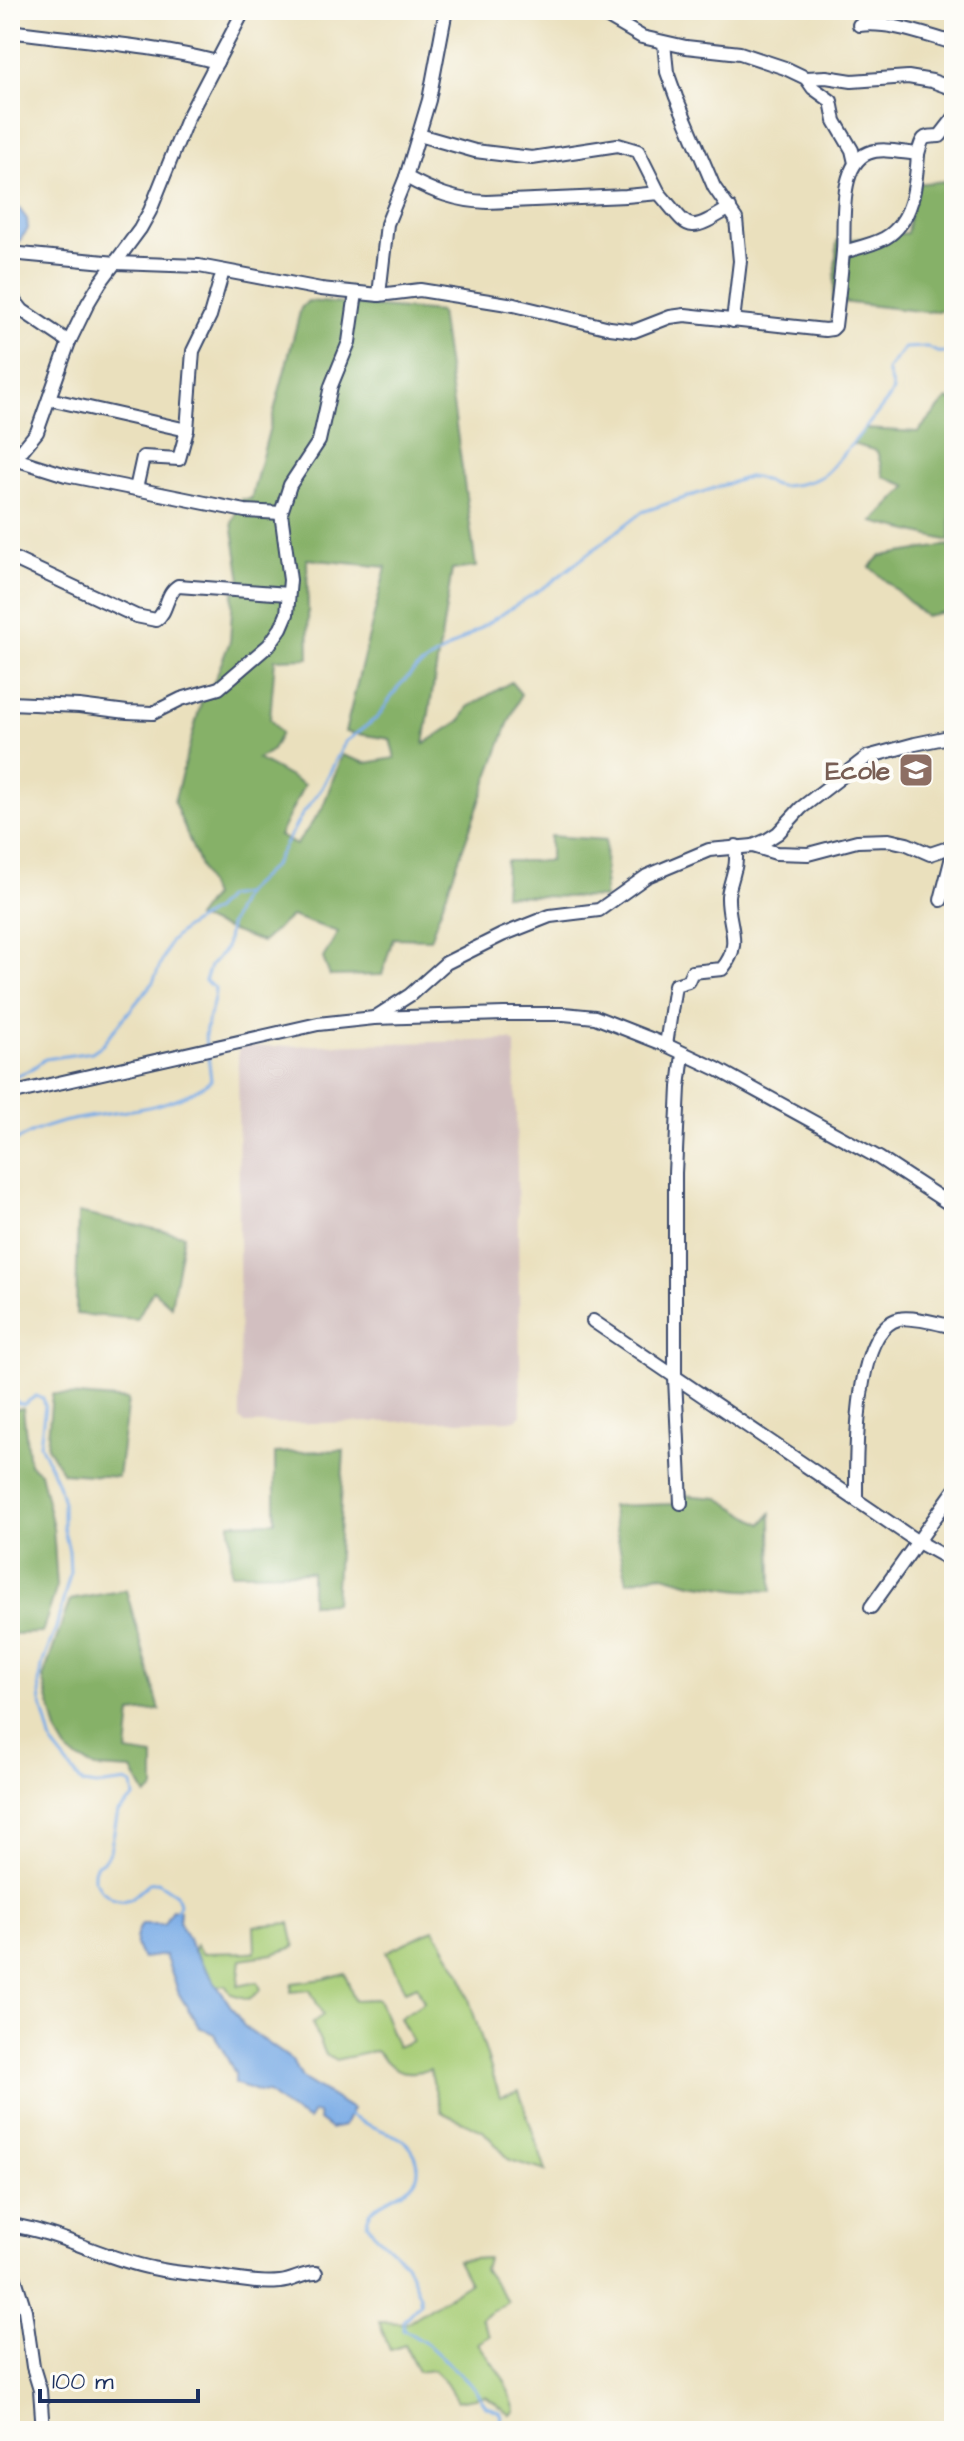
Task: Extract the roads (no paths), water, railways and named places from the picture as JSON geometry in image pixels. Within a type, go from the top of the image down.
[{"type":"street","points":[[244,10],[187,119],[150,211],[100,283],[69,342],[37,432],[12,465],[245,511],[281,513]]},
{"type":"street","points":[[379,295],[387,224],[419,135],[440,53],[446,10]]},
{"type":"street","points":[[596,10],[642,37],[740,53],[806,78],[852,81],[908,77],[954,89]]},
{"type":"street","points":[[859,25],[891,27],[954,43]]},
{"type":"street","points":[[10,31],[171,50],[217,62]]},
{"type":"street","points":[[664,43],[667,72],[676,97],[714,187],[736,219],[740,261],[733,321]]},
{"type":"street","points":[[10,253],[116,263],[199,266],[356,293],[379,295],[420,290],[514,305],[634,331],[670,317],[685,315],[832,329],[835,326],[843,252],[844,204],[855,163],[852,150],[835,121],[831,101],[813,88],[806,78]]},
{"type":"street","points":[[843,252],[882,239],[898,226],[916,188],[918,154],[924,137],[940,136],[954,118]]},
{"type":"street","points":[[419,135],[475,151],[532,158],[618,145],[629,147],[638,151],[659,193],[689,226],[697,227],[730,208]]},
{"type":"street","points":[[855,163],[878,150],[918,154]]},
{"type":"street","points":[[406,177],[446,196],[465,201],[659,193]]},
{"type":"street","points":[[136,489],[143,457],[178,460],[187,430],[193,351],[210,316],[223,271]]},
{"type":"street","points":[[10,703],[153,713],[181,699],[219,688],[269,645],[287,614],[290,580],[281,513],[290,485],[319,441],[331,386],[349,342],[356,293]]},
{"type":"street","points":[[10,295],[23,311],[69,342]]},
{"type":"street","points":[[49,399],[187,430]]},
{"type":"street","points":[[10,557],[136,616],[156,620],[161,616],[170,593],[178,586],[288,594]]},
{"type":"street","points":[[753,846],[778,833],[801,808],[867,757],[954,736]]},
{"type":"street","points":[[374,1018],[410,995],[446,963],[502,935],[550,916],[599,910],[647,876],[709,850],[753,846],[776,853],[808,854],[857,841],[889,840],[930,854],[954,848],[941,900]]},
{"type":"street","points":[[666,1045],[675,985],[688,981],[696,971],[722,969],[729,961],[735,941],[729,892],[736,846]]},
{"type":"street","points":[[10,1094],[318,1024],[374,1018],[564,1014],[595,1017],[717,1069],[879,1158],[954,1207]]},
{"type":"street","points":[[681,1503],[675,1378],[675,1173],[683,1054]]},
{"type":"street","points":[[856,1499],[856,1434],[860,1394],[876,1341],[888,1324],[900,1319],[954,1327]]},
{"type":"street","points":[[593,1321],[918,1542],[954,1562]]},
{"type":"street","points":[[871,1607],[954,1491]]},
{"type":"street","points":[[10,2225],[88,2246],[118,2259],[169,2271],[261,2283],[284,2282],[316,2273]]},
{"type":"street","points":[[10,2263],[25,2310],[33,2367],[40,2390],[43,2431]]},
{"type":"water","points":[[10,196],[27,219],[28,229],[14,248],[10,248]]},
{"type":"water","points":[[172,1909],[180,1911],[179,1921],[194,1951],[244,2026],[293,2061],[302,2078],[352,2109],[344,2126],[331,2129],[319,2120],[318,2113],[313,2112],[308,2120],[268,2093],[235,2083],[235,2073],[214,2034],[199,2027],[179,1994],[165,1955],[143,1958],[136,1945],[142,1924],[164,1924]]},
{"type":"waterway","points":[[206,1046],[206,1030],[215,988],[205,981],[210,966],[226,948],[229,926],[243,894],[273,866],[303,813],[322,788],[345,742],[378,717],[399,686],[416,669],[549,584],[642,512],[748,477],[783,486],[821,477],[890,397],[893,390],[887,370],[904,348],[927,347],[937,352],[954,353]]},
{"type":"waterway","points":[[10,1078],[30,1070],[45,1059],[92,1052],[102,1045],[153,982],[170,942],[185,928],[214,910],[226,897],[243,894]]},
{"type":"waterway","points":[[10,1145],[59,1123],[138,1109],[188,1094],[211,1080],[208,1054]]},
{"type":"waterway","points":[[10,1130],[13,1142]]},
{"type":"waterway","points":[[10,1394],[18,1403],[24,1404],[36,1396],[43,1398],[45,1406],[40,1444],[58,1484],[69,1551],[70,1574],[39,1683],[53,1746],[83,1784],[132,1784],[134,1798],[118,1812],[110,1851],[96,1865],[94,1879],[102,1891],[124,1901],[149,1883],[158,1882],[176,1894],[179,1904],[176,1914]]},
{"type":"waterway","points":[[347,2114],[401,2139],[415,2155],[418,2169],[415,2180],[408,2188],[377,2205],[367,2223],[406,2263],[420,2296],[420,2303],[403,2321],[403,2329],[427,2344],[460,2374],[486,2406],[500,2412],[502,2417],[498,2431]]},
{"type":"place","name":"Ecole","points":[[916,770]]}]
